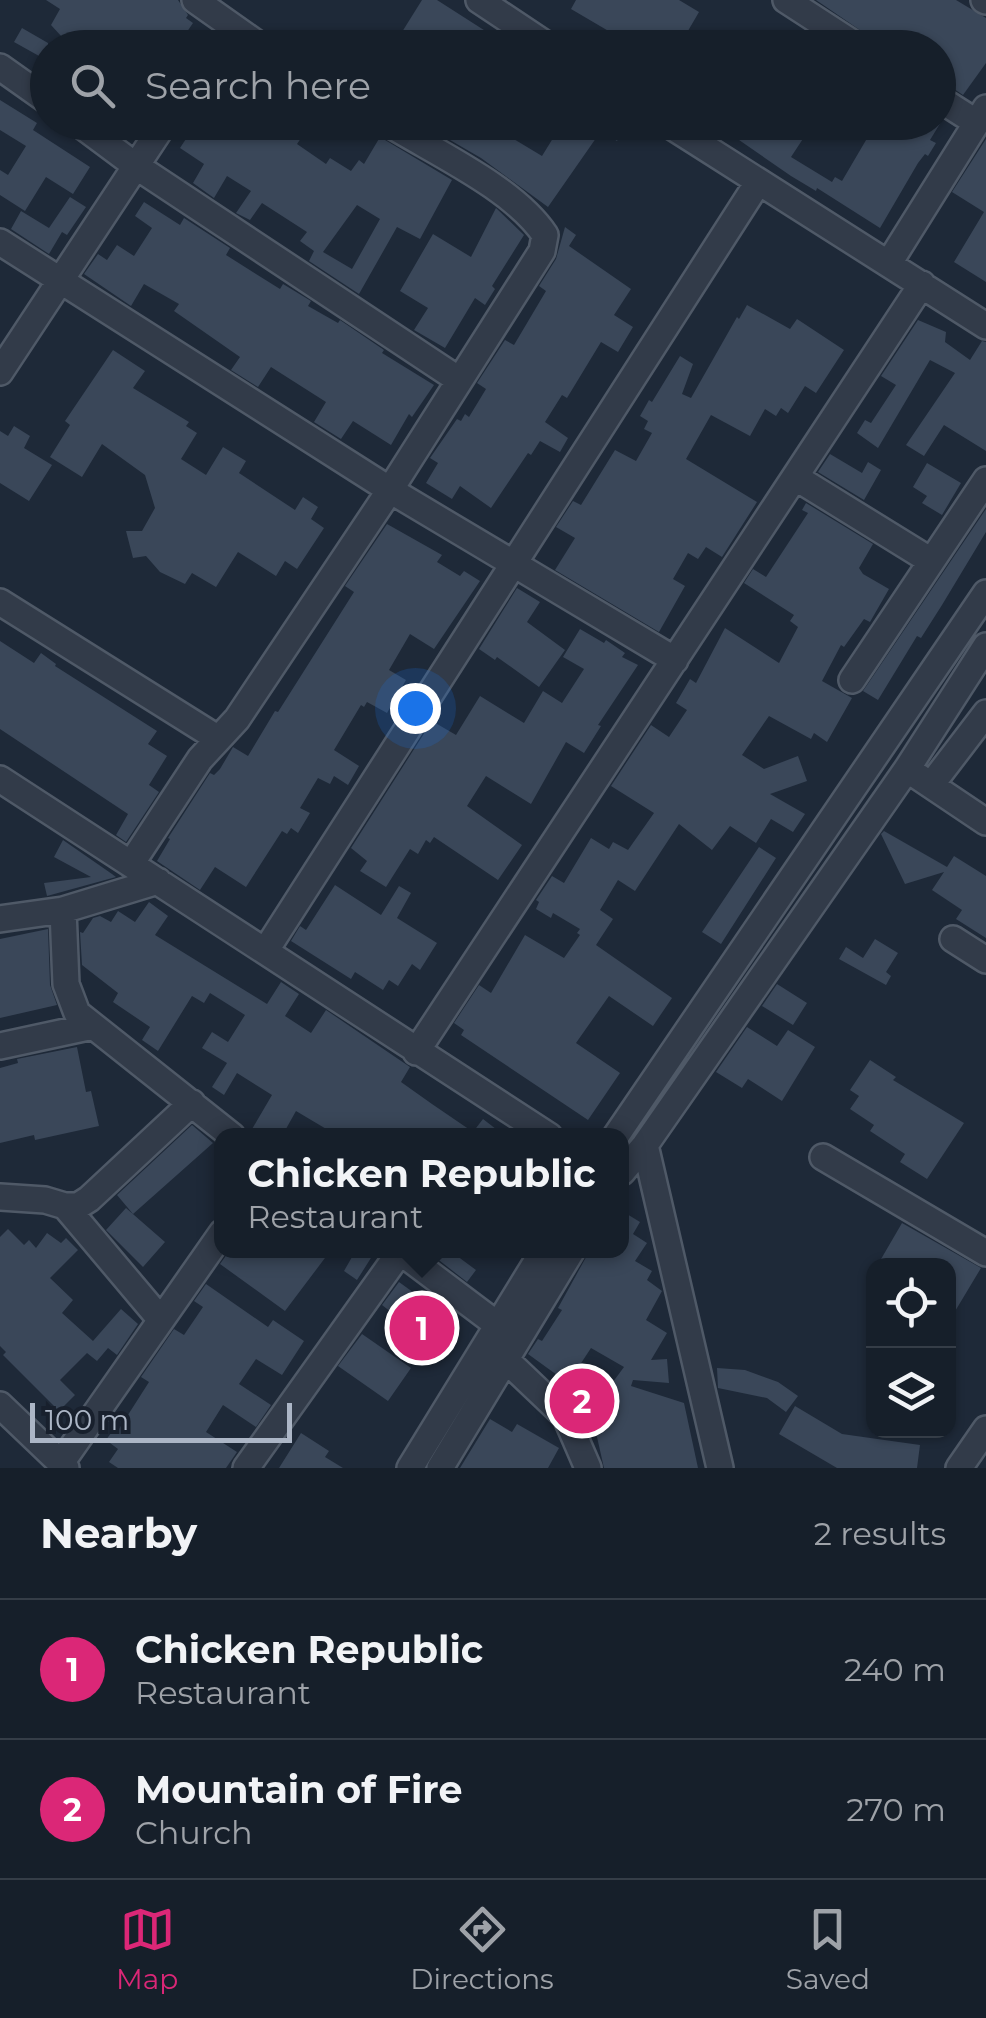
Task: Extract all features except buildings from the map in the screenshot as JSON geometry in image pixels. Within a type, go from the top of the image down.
[{"type":"street","points":[[195,0],[217,30]]},
{"type":"street","points":[[479,0],[524,30]]},
{"type":"street","points":[[786,0],[832,30]]},
{"type":"street","points":[[0,67],[30,88]]},
{"type":"street","points":[[889,264],[982,116],[956,105]]},
{"type":"street","points":[[101,140],[460,380]]},
{"type":"street","points":[[0,372],[153,140]]},
{"type":"street","points":[[131,864],[200,758],[237,719],[390,490],[542,250],[545,235],[536,221],[494,188],[415,140]]},
{"type":"street","points":[[691,140],[986,326]]},
{"type":"street","points":[[266,950],[757,184]]},
{"type":"street","points":[[0,242],[390,490],[675,660]]},
{"type":"street","points":[[416,1052],[922,284]]},
{"type":"street","points":[[795,477],[932,562]]},
{"type":"street","points":[[852,680],[986,480]]},
{"type":"street","points":[[622,1128],[986,593]]},
{"type":"street","points":[[0,602],[218,738]]},
{"type":"street","points":[[629,1164],[819,895],[986,646]]},
{"type":"street","points":[[932,784],[986,713]]},
{"type":"street","points":[[906,768],[986,822]]},
{"type":"street","points":[[0,778],[536,1128]]},
{"type":"street","points":[[793,879],[819,895]]},
{"type":"street","points":[[0,918],[63,910],[158,881]]},
{"type":"street","points":[[63,910],[66,984],[77,1013],[222,1128]]},
{"type":"street","points":[[953,939],[986,960]]},
{"type":"street","points":[[0,1046],[92,1026]]},
{"type":"street","points":[[0,1196],[78,1206],[192,1104]]},
{"type":"street","points":[[645,1146],[720,1468]]},
{"type":"street","points":[[823,1157],[986,1253]]},
{"type":"street","points":[[65,1206],[161,1320]]},
{"type":"street","points":[[0,1405],[64,1466],[214,1244]]},
{"type":"street","points":[[246,1468],[394,1258]]},
{"type":"street","points":[[408,1258],[499,1326]]},
{"type":"street","points":[[410,1468],[539,1258]]},
{"type":"street","points":[[440,1468],[567,1258]]},
{"type":"street","points":[[505,1359],[566,1417],[588,1468]]},
{"type":"street","points":[[959,1468],[986,1429]]},
{"type":"place","name":"Chicken Republic","points":[[422,1328]]},
{"type":"place","name":"Mountain of Fire","points":[[582,1401]]}]
